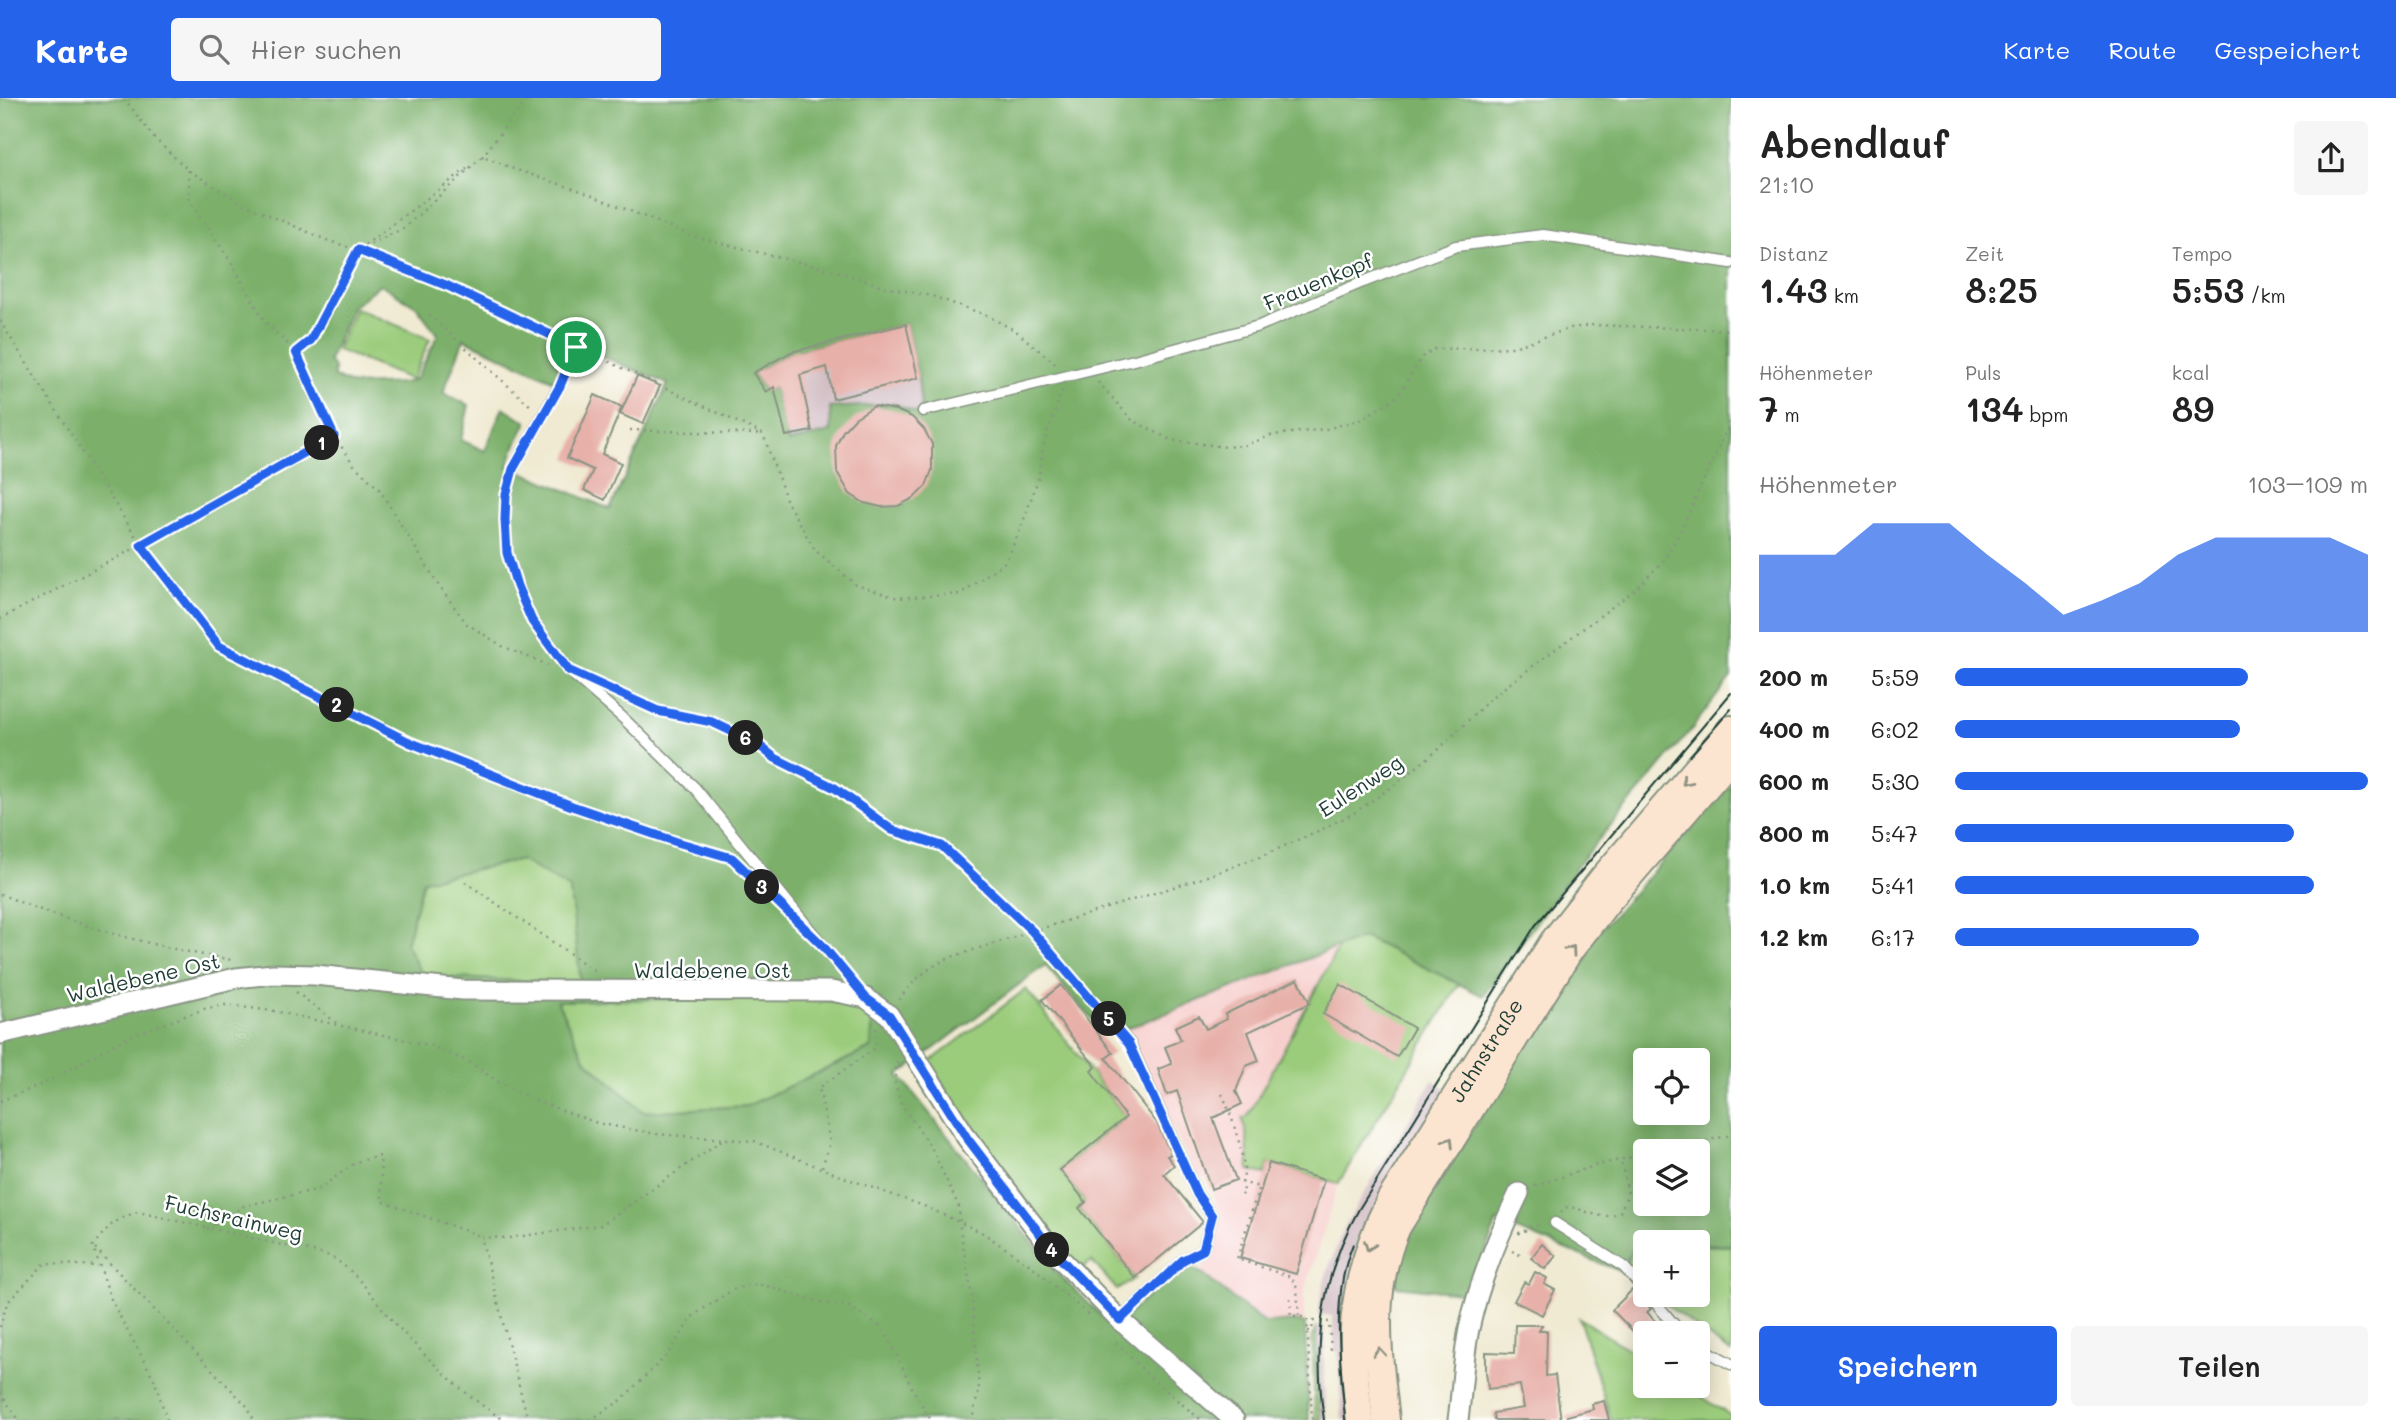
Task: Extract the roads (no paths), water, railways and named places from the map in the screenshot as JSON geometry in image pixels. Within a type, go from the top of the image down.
[{"type":"main road","name":"Jahnstraße","points":[[1360,1420],[1353,1359],[1355,1305],[1365,1259],[1390,1200],[1553,942],[1604,877],[1731,729]]},
{"type":"main road","name":"Jahnstraße","points":[[1386,1420],[1377,1332],[1378,1294],[1387,1254],[1397,1227],[1570,950],[1607,902],[1731,758]]},
{"type":"street","name":"Waldebene Ost","points":[[0,1034],[236,978],[274,974],[315,975],[463,990],[831,991],[866,998],[889,1015],[967,1138],[1114,1327],[1234,1420]]},
{"type":"street","points":[[1458,1420],[1469,1331],[1477,1297],[1494,1248],[1519,1193]]},
{"type":"lane","name":"Frauenkopf","points":[[923,411],[1138,359],[1259,326],[1456,246],[1543,235],[1731,263]]},
{"type":"lane","points":[[560,386],[513,469],[506,495],[507,553],[532,621],[568,670],[623,718],[694,787],[866,998]]},
{"type":"lane","points":[[1095,1003],[1129,1044],[1197,1194],[1212,1216],[1203,1250],[1183,1260],[1114,1327]]},
{"type":"lane","points":[[1555,1223],[1625,1267],[1633,1277]]},
{"type":"lane","points":[[1659,1307],[1671,1321]]},
{"type":"lane","points":[[1710,1353],[1731,1364]]},
{"type":"tram line","points":[[1324,1420],[1319,1364],[1323,1311],[1336,1260],[1359,1209],[1535,926],[1731,693]]},
{"type":"tram line","points":[[1690,756],[1731,709]]},
{"type":"tram line","points":[[1345,1420],[1339,1309],[1341,1287],[1353,1244]]}]
